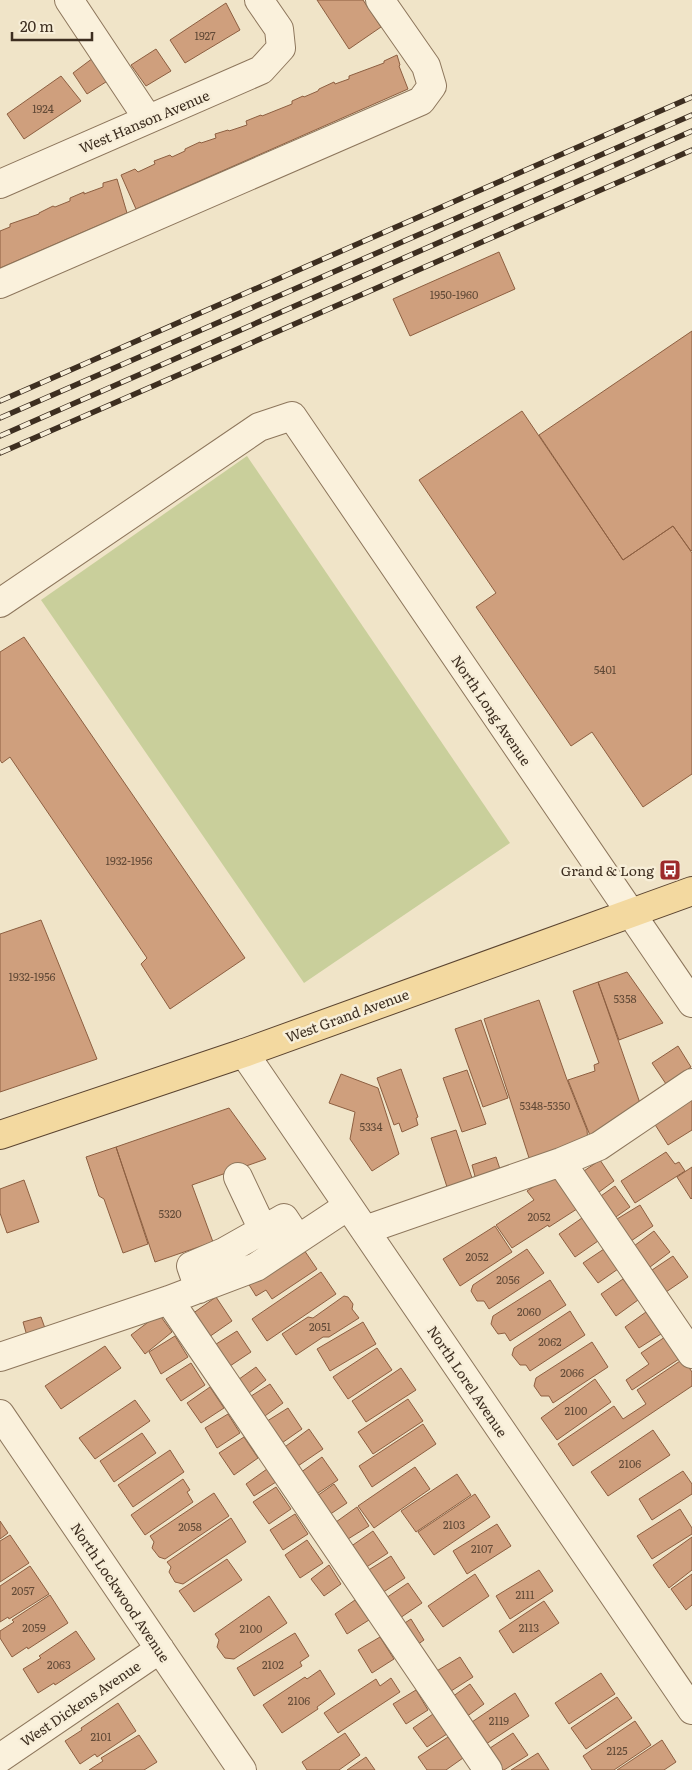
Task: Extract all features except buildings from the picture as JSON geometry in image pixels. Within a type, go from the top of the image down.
[{"type":"main road","name":"West Grand Avenue","points":[[0,1135],[244,1053],[692,891]]},
{"type":"street","points":[[69,0],[148,119]]},
{"type":"street","name":"West Hanson Avenue","points":[[0,184],[261,70],[281,48],[279,29],[259,0]]},
{"type":"street","points":[[0,284],[421,101],[432,86],[426,66],[380,0]]},
{"type":"street","name":"North Long Avenue","points":[[0,603],[259,427],[292,416],[692,1003]]},
{"type":"street","name":"North Lorel Avenue","points":[[244,1053],[692,1710]]},
{"type":"street","points":[[365,1230],[561,1162],[599,1146],[692,1083]]},
{"type":"street","points":[[561,1162],[692,1354]]},
{"type":"street","points":[[238,1177],[263,1230]]},
{"type":"street","points":[[0,1357],[169,1300],[256,1267],[348,1206]]},
{"type":"street","points":[[199,1289],[191,1266],[224,1252],[284,1218],[298,1239]]},
{"type":"street","points":[[169,1300],[488,1770]]},
{"type":"street","name":"North Lockwood Avenue","points":[[0,1414],[242,1770]]},
{"type":"street","name":"West Dickens Avenue","points":[[0,1758],[160,1649]]},
{"type":"green space","points":[[247,456],[510,843],[304,983],[41,600]]},
{"type":"railway","points":[[0,401],[692,97]]},
{"type":"railway","points":[[0,418],[692,115]]},
{"type":"railway","points":[[0,436],[692,131]]},
{"type":"railway","points":[[0,453],[692,150]]},
{"type":"place","name":"Grand & Long","points":[[670,870]]}]
